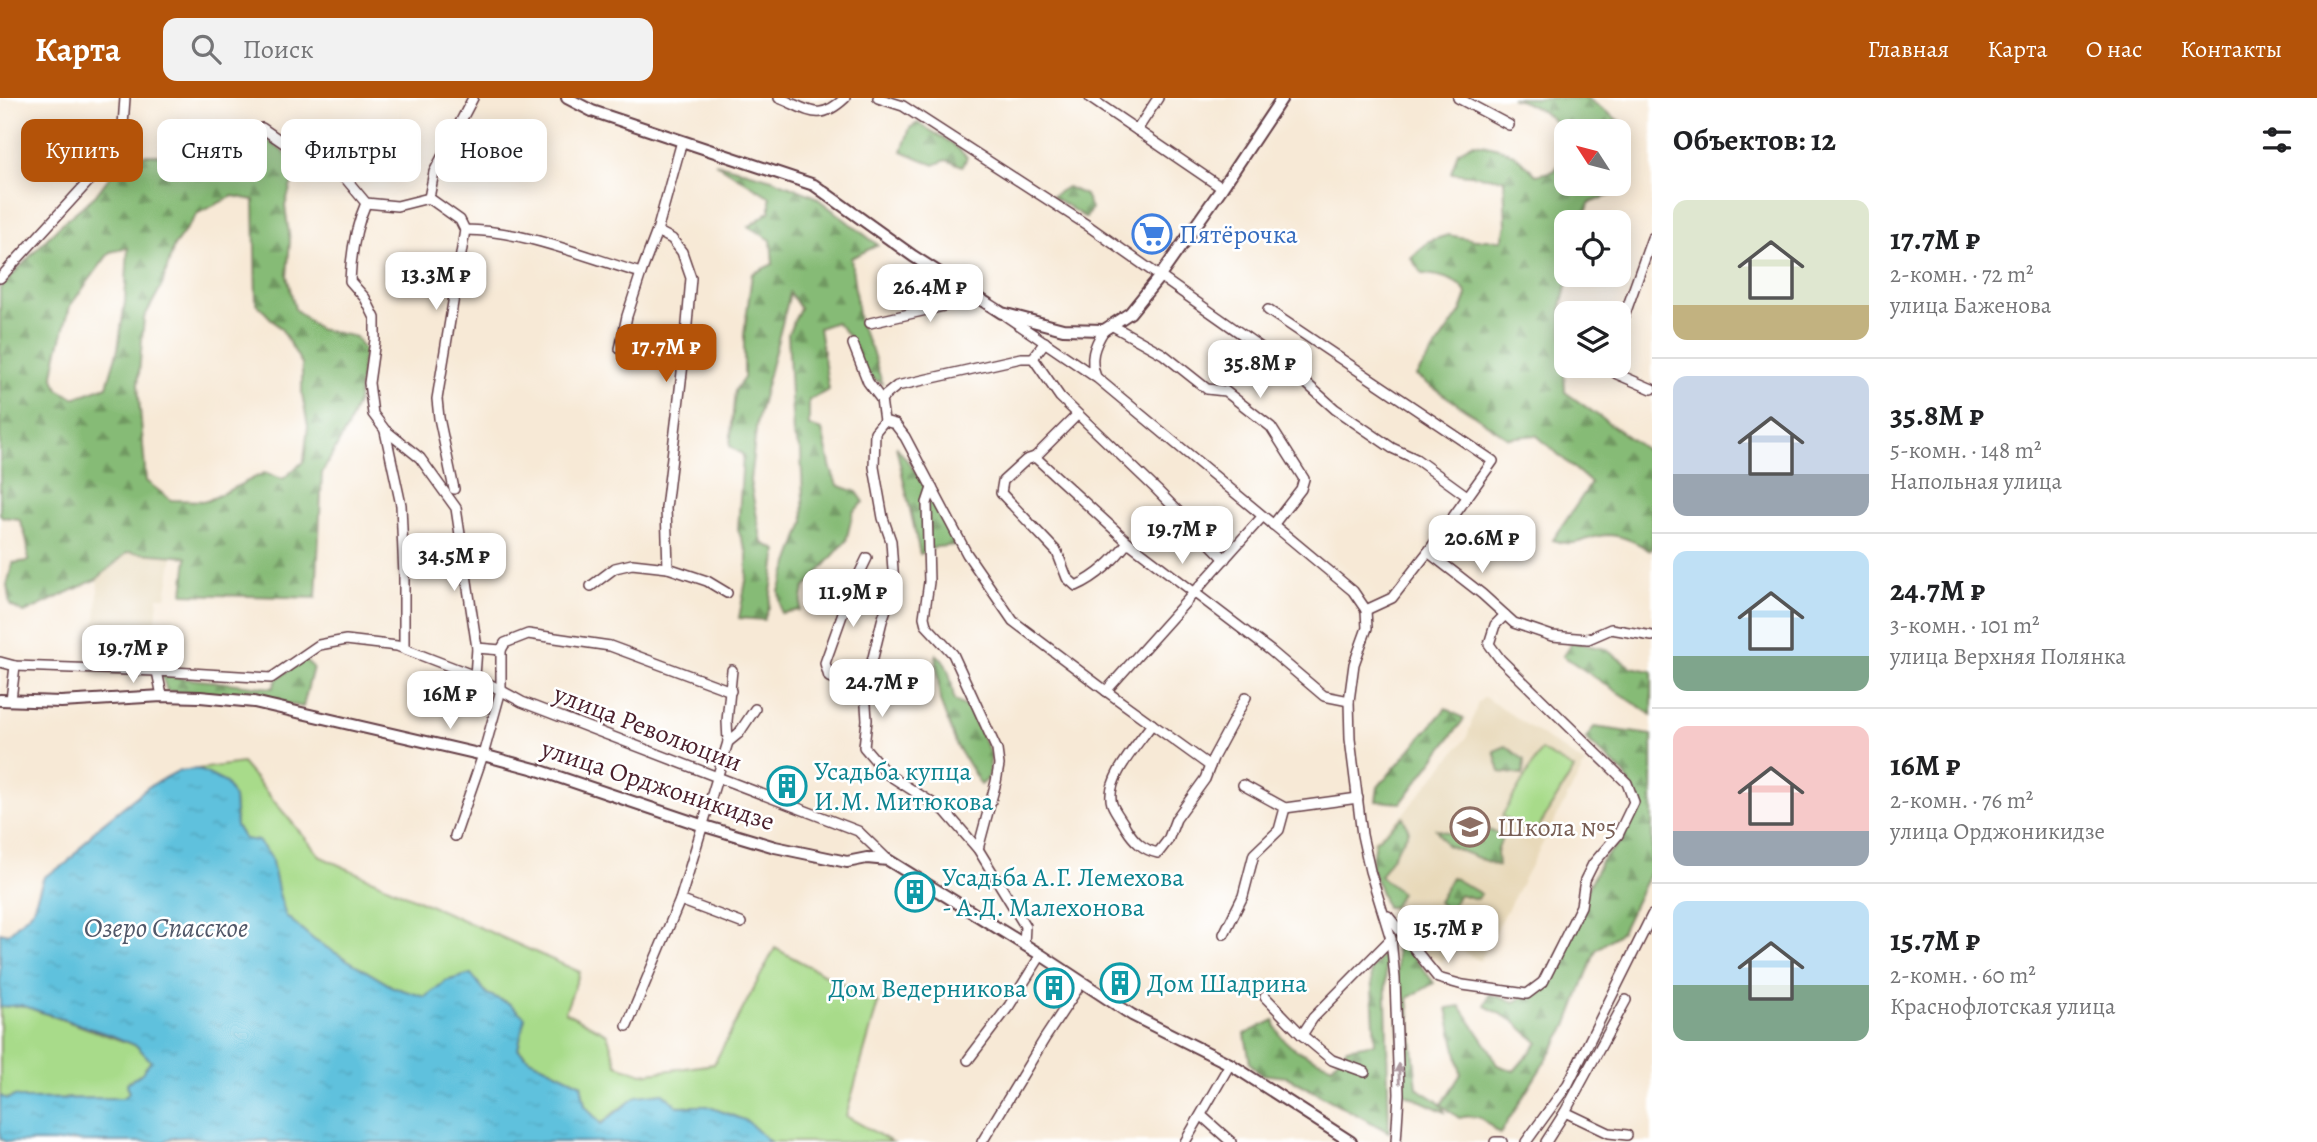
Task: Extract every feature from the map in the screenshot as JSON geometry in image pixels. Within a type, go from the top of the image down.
[{"type":"street","points":[[0,278],[111,157],[122,139],[125,98]]},
{"type":"street","points":[[429,198],[434,172],[473,98]]},
{"type":"street","points":[[567,98],[592,111],[814,185],[913,256],[1097,379],[1353,591],[1366,610],[1367,628],[1354,664],[1349,701],[1350,738],[1370,871],[1391,939],[1399,1094],[1396,1142]]},
{"type":"street","points":[[779,98],[818,114],[831,111],[845,98]]},
{"type":"street","points":[[878,98],[903,106],[1087,225],[1287,366],[1335,409],[1392,448],[1416,459],[1466,496]]},
{"type":"street","points":[[1090,98],[1222,188]]},
{"type":"street","points":[[1137,130],[1158,98]]},
{"type":"street","points":[[1097,379],[1092,359],[1095,344],[1108,328],[1130,313],[1160,276],[1282,98]]},
{"type":"street","points":[[1458,98],[1509,125]]},
{"type":"street","points":[[267,131],[346,179],[366,203],[397,206],[429,198],[460,220],[465,230],[438,399],[439,418],[454,489]]},
{"type":"street","points":[[621,349],[627,316],[657,231],[682,141]]},
{"type":"street","points":[[366,203],[359,218],[351,254],[350,281],[365,298],[375,318],[369,383],[373,414],[385,430],[420,458],[456,508],[477,648],[475,676]]},
{"type":"street","points":[[465,230],[487,230],[565,249],[641,273]]},
{"type":"street","points":[[657,231],[672,239],[682,252],[691,278],[666,508],[668,568]]},
{"type":"street","points":[[1630,301],[1652,238]]},
{"type":"street","points":[[870,323],[961,302],[968,292]]},
{"type":"street","points":[[1268,310],[1493,461],[1392,598],[1366,610]]},
{"type":"street","points":[[1002,313],[1063,329],[1108,328],[1163,354],[1207,388],[1225,391],[1271,427],[1304,479],[1301,488],[1273,526]]},
{"type":"street","points":[[1033,358],[1045,342]]},
{"type":"street","points":[[853,344],[867,382],[881,399],[884,421],[875,432],[874,467],[883,518],[891,541],[894,585],[864,690],[867,720],[864,747],[887,774],[945,811],[978,849],[1026,926],[1024,945]]},
{"type":"street","points":[[881,399],[897,386],[1021,358],[1033,358]]},
{"type":"street","points":[[1033,358],[1053,388],[1077,415],[1157,489],[1225,559]]},
{"type":"street","points":[[1626,378],[1652,389]]},
{"type":"street","points":[[1077,415],[1035,457],[1026,460],[1003,481],[1001,493],[1057,552],[1070,583],[1076,586],[1111,562],[1128,542]]},
{"type":"street","points":[[884,421],[895,424],[905,437],[967,554],[1013,621],[1210,766]]},
{"type":"street","points":[[385,430],[401,505],[404,648]]},
{"type":"street","points":[[1035,457],[1128,542],[1271,650],[1324,696],[1349,701]]},
{"type":"street","points":[[932,488],[927,503],[929,582],[924,617],[926,625],[953,654],[997,750],[999,765],[978,849]]},
{"type":"street","points":[[1106,691],[1262,517]]},
{"type":"street","points":[[1428,552],[1514,623],[1552,636],[1588,639],[1611,629],[1652,636]]},
{"type":"street","points":[[864,690],[829,677],[825,663],[850,593],[867,558]]},
{"type":"street","points":[[591,586],[615,568],[632,564],[668,568],[706,581],[727,593]]},
{"type":"street","points":[[1384,912],[1438,978],[1463,985],[1527,994],[1543,982],[1581,906],[1585,880],[1592,864],[1618,835],[1634,802],[1627,783],[1500,659],[1489,643],[1495,625],[1505,615]]},
{"type":"street","points":[[455,836],[483,755],[501,690],[501,650],[505,643],[528,634],[610,646],[730,691]]},
{"type":"street","name":"улица Революции","points":[[157,671],[271,678],[319,645],[346,640],[397,646],[475,676],[522,702],[858,831],[887,860]]},
{"type":"street","points":[[477,648],[501,650]]},
{"type":"street","points":[[0,662],[15,666],[157,671],[162,696]]},
{"type":"street","points":[[6,700],[15,666]]},
{"type":"street","points":[[627,1026],[680,900],[728,742],[727,720],[732,670]]},
{"type":"street","name":"улица Орджоникидзе","points":[[6,700],[61,702],[200,696],[254,702],[534,769],[775,847],[847,862],[867,858],[887,860]]},
{"type":"street","points":[[1152,724],[1124,763],[1113,784],[1111,803],[1129,834],[1146,851],[1158,853],[1168,840],[1176,819],[1205,779],[1246,697]]},
{"type":"street","points":[[728,742],[739,733],[755,709]]},
{"type":"street","points":[[1243,785],[1285,808],[1358,798]]},
{"type":"street","points":[[1224,934],[1243,896],[1254,855],[1279,831],[1285,808]]},
{"type":"street","points":[[887,860],[1132,1015],[1230,1064],[1351,1142]]},
{"type":"street","points":[[680,900],[741,923]]},
{"type":"street","points":[[1526,1142],[1568,1084],[1652,915]]},
{"type":"street","points":[[1302,1035],[1314,1018],[1391,939]]},
{"type":"street","points":[[968,1060],[1009,1006],[1041,955]]},
{"type":"street","points":[[982,1142],[1082,982]]},
{"type":"street","points":[[1265,997],[1302,1035],[1332,1060],[1365,1072]]},
{"type":"street","points":[[1546,1142],[1626,1000]]},
{"type":"street","points":[[1185,1142],[1230,1064]]},
{"type":"street","points":[[1565,1112],[1609,1133],[1627,1135]]},
{"type":"street","points":[[1202,1116],[1231,1142]]},
{"type":"street","points":[[1495,1142],[1502,1142]]},
{"type":"shaded area","points":[[127,552],[173,556],[166,597],[158,597],[153,663],[93,661],[97,579]]},
{"type":"shaded area","name":"Школа №5","points":[[1485,697],[1585,764],[1480,961],[1452,945],[1442,962],[1415,947],[1394,918],[1374,874],[1372,840],[1403,814],[1467,737],[1478,702]]},
{"type":"green space","points":[[1511,98],[1587,98],[1616,119],[1554,119],[1554,121],[1527,104]]},
{"type":"green space","points":[[918,123],[953,144],[967,157],[963,166],[946,160],[934,165],[902,151],[910,128]]},
{"type":"green space","points":[[267,141],[281,150],[281,182],[292,182],[285,206],[290,241],[287,276],[295,309],[318,329],[356,337],[364,350],[358,401],[347,428],[322,473],[316,598],[183,594],[187,557],[128,552],[97,579],[24,613],[10,605],[7,585],[13,563],[28,561],[28,550],[19,519],[3,517],[0,514],[0,288],[60,225],[95,196],[106,182],[143,182],[143,155],[157,155],[157,182],[267,182]],"holes":[[[233,196],[254,200],[256,303],[282,330],[302,364],[302,394],[308,426],[304,461],[283,479],[264,473],[207,501],[171,500],[146,481],[138,385],[144,318],[162,285],[174,246],[198,213]],[[128,248],[125,302],[118,349],[107,386],[74,398],[58,389],[53,375],[70,306],[110,252]]]},
{"type":"green space","points":[[1474,143],[1509,152],[1536,175],[1554,171],[1554,196],[1608,196],[1589,203],[1587,210],[1554,210],[1554,287],[1566,287],[1562,301],[1554,301],[1554,378],[1564,378],[1565,392],[1652,454],[1652,548],[1649,550],[1613,535],[1569,543],[1553,540],[1591,483],[1536,435],[1508,438],[1416,376],[1461,311],[1467,295],[1454,282],[1422,274],[1411,258],[1429,241],[1448,235],[1476,240],[1502,240],[1506,225],[1504,179],[1451,173],[1458,152]]},
{"type":"green space","points":[[715,163],[772,179],[814,196],[878,245],[851,258],[859,323],[872,350],[882,383],[859,372],[848,335],[836,322],[819,328],[829,390],[809,400],[809,426],[822,430],[837,485],[857,492],[864,502],[853,512],[846,541],[804,589],[800,610],[781,613],[779,591],[804,522],[801,452],[793,435],[788,334],[800,308],[790,293],[757,421],[750,481],[762,543],[777,550],[769,607],[764,620],[739,618],[747,575],[747,553],[738,530],[743,455],[730,446],[735,390],[744,378],[744,335],[752,274],[773,264],[771,240],[749,227],[770,211],[770,197]]},
{"type":"green space","points":[[1067,187],[1085,195],[1091,209],[1086,218],[1052,196]]},
{"type":"green space","points":[[896,446],[927,487],[924,503],[933,499],[958,545],[936,547],[920,554]]},
{"type":"green space","points":[[1572,642],[1605,649],[1631,667],[1652,671],[1652,715],[1563,656]]},
{"type":"green space","points":[[936,654],[947,669],[954,700],[968,708],[991,755],[988,779],[981,785],[957,746],[940,701]]},
{"type":"green space","points":[[304,659],[313,667],[303,707],[260,698],[167,691],[162,676],[273,688],[277,679]]},
{"type":"green space","points":[[1446,708],[1464,719],[1401,803],[1376,801],[1378,787]]},
{"type":"green space","points":[[1594,727],[1652,735],[1652,868],[1621,932],[1596,950],[1567,1026],[1500,1134],[1477,1117],[1459,1118],[1442,1105],[1445,1112],[1401,1092],[1396,937],[1434,983],[1408,998],[1417,1088],[1441,1105],[1461,1074],[1447,1008],[1460,1006],[1497,1065],[1514,1071],[1538,1043],[1514,1021],[1485,1006],[1489,994],[1515,1002],[1544,984],[1601,861],[1622,840],[1637,809],[1638,798],[1625,775],[1586,739]]},
{"type":"green space","points":[[1506,746],[1524,760],[1523,775],[1500,772],[1494,751]]},
{"type":"green space","points":[[1541,750],[1574,769],[1534,835],[1502,816]]},
{"type":"green space","points":[[242,763],[321,857],[580,972],[565,1012],[607,1034],[617,1065],[642,1074],[714,1064],[775,948],[878,1003],[846,1116],[892,1142],[770,1142],[747,1121],[707,1106],[620,1108],[601,1124],[585,1106],[581,1084],[529,1059],[518,1048],[510,1004],[487,994],[471,975],[446,981],[425,998],[393,987],[314,940],[286,916],[279,894],[236,826],[234,798],[198,769]]},
{"type":"green space","points":[[1403,817],[1409,831],[1380,876],[1401,893],[1393,907],[1386,907],[1371,866],[1375,841]]},
{"type":"green space","points":[[1476,826],[1503,835],[1497,852],[1498,866],[1446,845],[1436,829],[1480,842]]},
{"type":"green space","points":[[1452,877],[1481,894],[1477,899],[1459,894],[1449,912],[1438,902]]},
{"type":"green space","points":[[1385,951],[1389,1132],[1287,1077],[1260,1074],[1250,1063],[1245,1034],[1274,1020],[1282,1038],[1296,1050],[1332,1066],[1347,1048],[1375,1043],[1371,970]]},
{"type":"green space","points":[[21,1005],[137,1046],[151,1061],[142,1073],[127,1083],[129,1093],[124,1098],[26,1099],[15,1096],[7,1099],[0,1096],[0,1007]]},
{"type":"water","name":"Озеро Спасское","points":[[198,769],[226,783],[234,798],[236,826],[244,839],[258,841],[271,857],[286,916],[314,940],[393,987],[425,997],[446,981],[471,974],[487,994],[510,1004],[525,1017],[518,1049],[529,1059],[581,1084],[585,1106],[601,1124],[637,1096],[663,1093],[677,1106],[707,1106],[747,1121],[770,1142],[228,1142],[185,1137],[164,1142],[6,1142],[0,1139],[0,1096],[7,1099],[15,1096],[26,1099],[124,1098],[129,1093],[127,1083],[142,1073],[151,1061],[137,1046],[113,1036],[21,1005],[0,1007],[0,932],[8,934],[32,911],[44,877],[67,863],[97,828],[148,787],[178,771]]},
{"type":"place","name":"Пятёрочка","points":[[1152,234]]},
{"type":"place","name":"Усадьба купца И.М. Митюкова","points":[[787,786]]},
{"type":"place","name":"Школа №5","points":[[1470,827]]},
{"type":"place","name":"Усадьба А.Г. Лемехова - А.Д. Малехонова","points":[[915,892]]},
{"type":"place","name":"Дом Шадрина","points":[[1120,983]]},
{"type":"place","name":"Дом Ведерникова","points":[[1054,988]]}]
